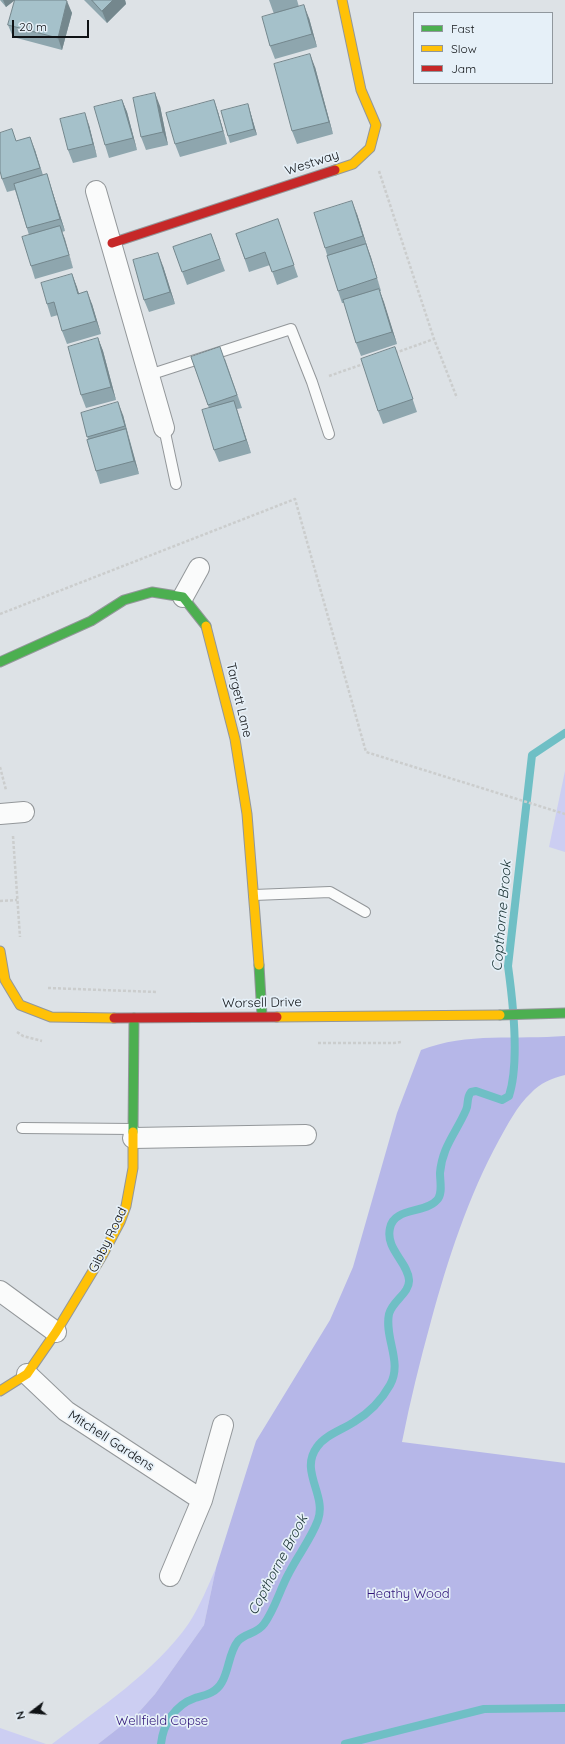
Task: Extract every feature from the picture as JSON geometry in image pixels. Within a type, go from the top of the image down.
[{"type":"street","points":[[342,0],[361,90],[376,125],[370,148]]},
{"type":"street","name":"Westway","points":[[112,243],[353,164],[370,148]]},
{"type":"street","points":[[96,191],[164,428]]},
{"type":"street","points":[[0,662],[91,621],[124,600],[152,592],[183,597],[199,568]]},
{"type":"street","name":"Targett Lane","points":[[183,597],[206,624],[222,680],[234,739],[247,814],[262,994],[262,1016]]},
{"type":"street","name":"Worsell Drive","points":[[0,950],[5,980],[20,1005],[51,1017],[134,1018],[550,1014],[565,1012]]},
{"type":"street","name":"Gibby Road","points":[[0,1391],[26,1374],[56,1332],[102,1256],[120,1222],[130,1187],[133,1168],[134,1018]]},
{"type":"street","points":[[133,1134],[306,1135]]},
{"type":"street","points":[[0,1291],[56,1332]]},
{"type":"street","name":"Mitchell Gardens","points":[[26,1374],[66,1411],[202,1500]]},
{"type":"street","points":[[170,1576],[202,1500],[223,1425]]},
{"type":"lane","points":[[149,375],[291,330],[312,382],[329,434]]},
{"type":"lane","points":[[164,428],[176,484]]},
{"type":"lane","points":[[254,895],[330,892],[365,912]]},
{"type":"lane","points":[[22,1128],[133,1134]]},
{"type":"path","points":[[370,148],[384,185],[434,339],[457,398]]},
{"type":"path","points":[[391,354],[434,339]]},
{"type":"path","points":[[312,382],[369,362]]},
{"type":"path","points":[[0,614],[295,499],[366,752],[565,814]]},
{"type":"path","points":[[0,767],[12,813],[20,943]]},
{"type":"path","points":[[0,901],[17,900]]},
{"type":"path","points":[[40,987],[56,989],[159,992]]},
{"type":"shaded area","points":[[565,771],[565,852],[549,847]]},
{"type":"shaded area","points":[[216,1568],[204,1625],[155,1694],[139,1712],[98,1744],[52,1744],[107,1703],[143,1673],[176,1641],[193,1616]]},
{"type":"shaded area","points":[[0,1728],[46,1744],[0,1744]]},
{"type":"green space","name":"Heathy Wood","points":[[565,1036],[565,1075],[551,1079],[542,1084],[535,1089],[521,1104],[499,1140],[468,1206],[452,1252],[427,1336],[415,1381],[402,1442],[565,1463],[565,1744],[98,1744],[139,1712],[155,1694],[204,1625],[216,1568],[256,1441],[330,1320],[353,1267],[397,1113],[421,1050],[438,1044],[474,1039]]},
{"type":"building","points":[[15,0],[67,1],[58,38],[8,25]]},
{"type":"building","points":[[92,0],[113,0],[102,11]]},
{"type":"building","points":[[304,5],[312,34],[270,46],[262,17]]},
{"type":"building","points":[[310,54],[329,122],[292,131],[274,64]]},
{"type":"building","points":[[155,93],[163,132],[141,137],[133,98]]},
{"type":"building","points":[[122,100],[133,138],[105,145],[94,107]]},
{"type":"building","points":[[214,100],[223,131],[175,144],[166,113]]},
{"type":"building","points":[[248,104],[254,129],[228,136],[221,111]]},
{"type":"building","points":[[85,113],[93,144],[68,150],[60,119]]},
{"type":"building","points":[[12,129],[16,141],[30,137],[40,168],[2,179],[0,171],[0,133]]},
{"type":"building","points":[[47,174],[60,219],[27,228],[14,184]]},
{"type":"building","points":[[352,201],[363,236],[325,248],[314,213]]},
{"type":"building","points":[[278,219],[294,265],[272,272],[265,252],[245,259],[236,234]]},
{"type":"building","points":[[60,226],[69,255],[31,266],[22,237]]},
{"type":"building","points":[[211,234],[220,259],[182,272],[173,247]]},
{"type":"building","points":[[366,244],[377,278],[338,291],[327,256]]},
{"type":"building","points":[[158,253],[170,292],[144,300],[133,260]]},
{"type":"building","points":[[72,274],[78,294],[87,291],[96,321],[62,331],[54,302],[47,304],[41,283]]},
{"type":"building","points":[[379,289],[392,332],[356,343],[343,300]]},
{"type":"building","points":[[98,338],[111,387],[81,395],[68,347]]},
{"type":"building","points":[[220,347],[237,395],[208,405],[191,357]]},
{"type":"building","points":[[395,347],[413,399],[378,411],[361,359]]},
{"type":"building","points":[[234,401],[246,440],[214,450],[202,410]]},
{"type":"building","points":[[118,402],[125,426],[87,437],[81,413]]},
{"type":"building","points":[[126,429],[134,461],[96,471],[87,440]]},
{"type":"waterway","name":"Copthorne Brook","points":[[161,1744],[164,1729],[176,1710],[188,1701],[217,1689],[224,1677],[235,1645],[244,1636],[255,1632],[268,1618],[286,1579],[312,1534],[318,1520],[320,1511],[319,1501],[311,1465],[312,1456],[317,1447],[324,1439],[370,1411],[390,1385],[395,1368],[389,1332],[389,1314],[409,1285],[408,1273],[394,1249],[389,1236],[393,1221],[403,1214],[432,1204],[439,1197],[441,1191],[441,1164],[446,1148],[466,1110],[471,1092],[476,1091],[502,1100],[509,1096],[512,1082],[515,1049],[512,997],[508,966],[532,755],[565,733]]},
{"type":"waterway","points":[[345,1744],[484,1709],[565,1708]]},
{"type":"traffic: fast","points":[[0,662],[91,621],[124,600],[152,592],[183,597],[206,626]]},
{"type":"traffic: fast","points":[[259,965],[262,1016]]},
{"type":"traffic: fast","points":[[500,1015],[565,1013]]},
{"type":"traffic: fast","points":[[133,1132],[134,1018]]},
{"type":"traffic: slow","points":[[335,170],[353,164],[370,148],[376,125],[361,90],[342,0]]},
{"type":"traffic: slow","points":[[206,626],[235,739],[247,814],[259,965]]},
{"type":"traffic: slow","points":[[0,951],[5,980],[20,1005],[51,1017],[114,1018]]},
{"type":"traffic: slow","points":[[277,1017],[500,1015]]},
{"type":"traffic: slow","points":[[0,1391],[27,1374],[56,1332],[102,1256],[120,1222],[126,1206],[133,1168],[133,1132]]},
{"type":"traffic: jam","points":[[112,243],[335,170]]},
{"type":"traffic: jam","points":[[114,1018],[277,1017]]},
{"type":"park label","name":"Wellfield Copse","points":[[162,1721]]}]
